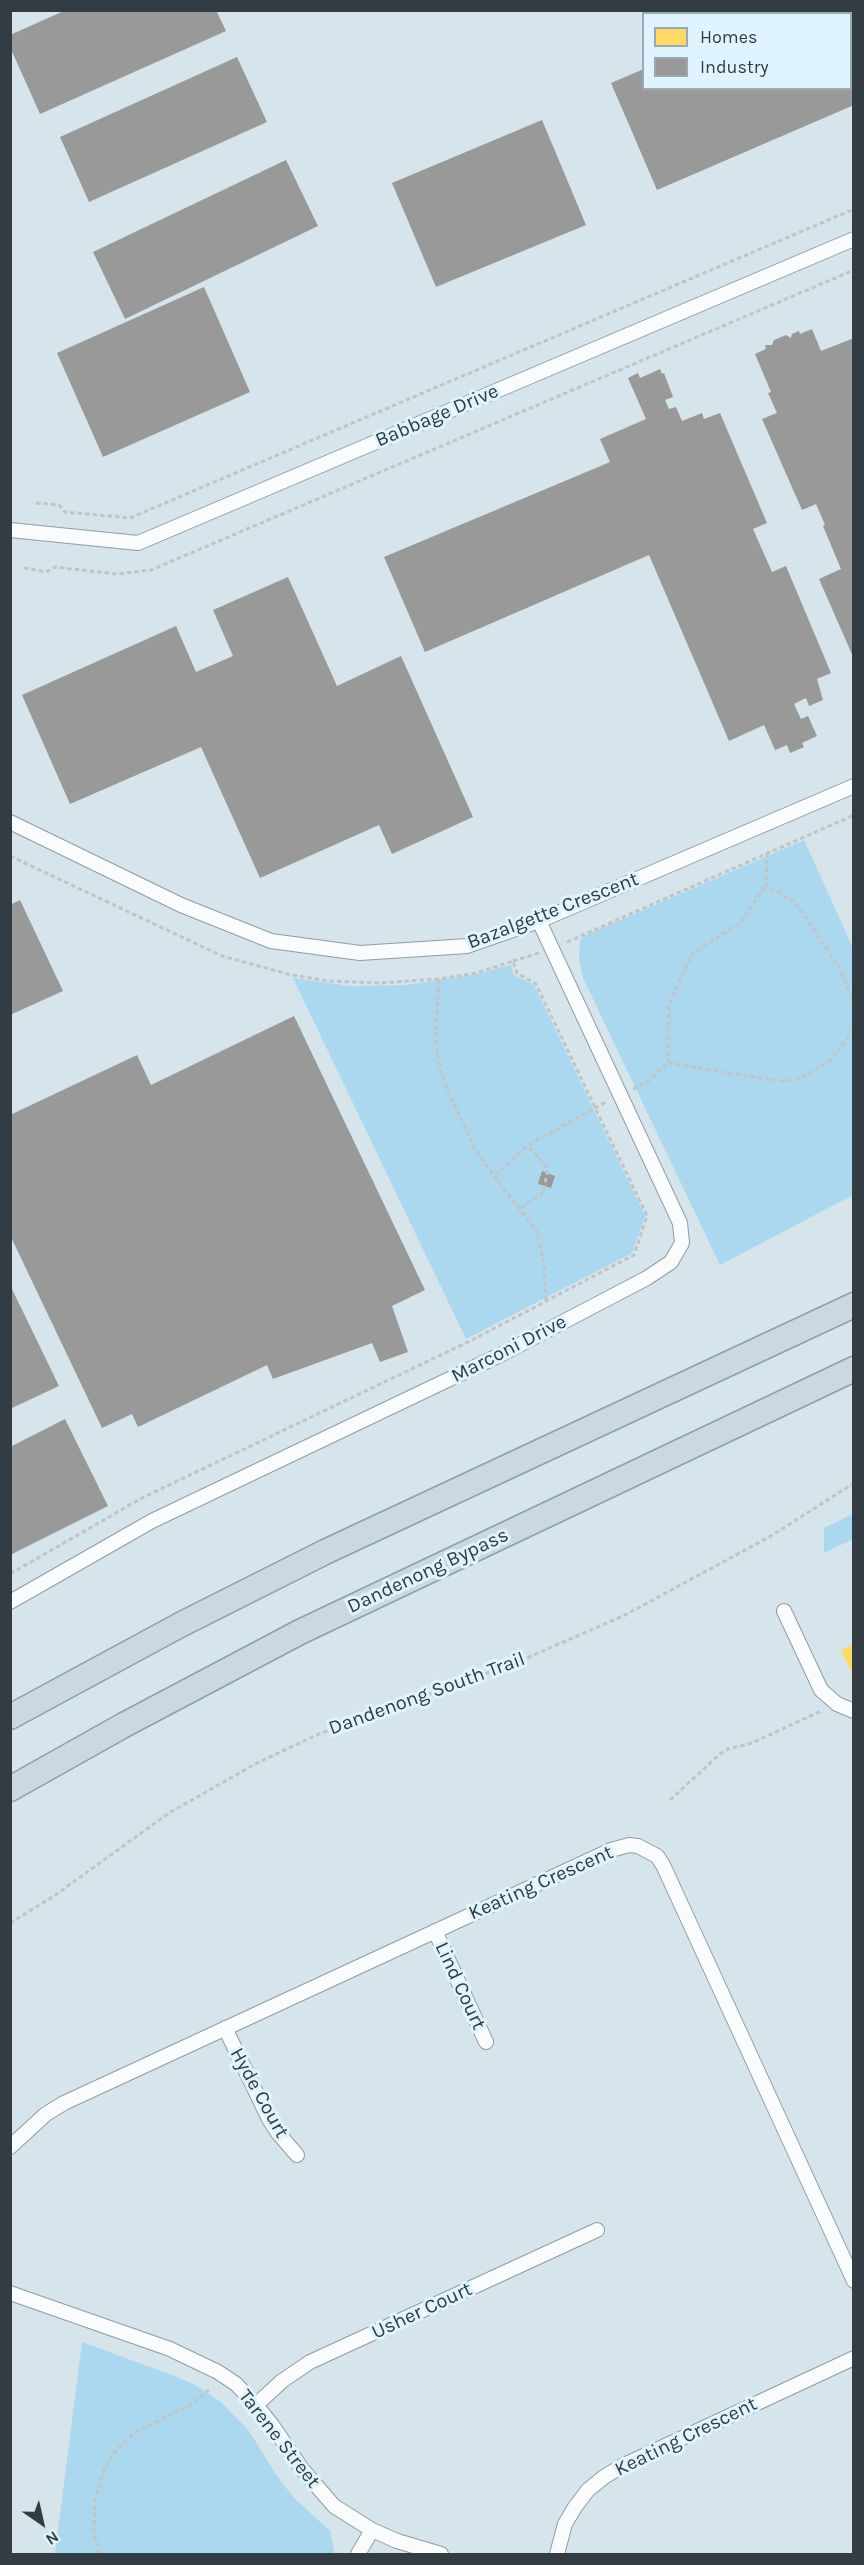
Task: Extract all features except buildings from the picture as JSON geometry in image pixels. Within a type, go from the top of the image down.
[{"type":"highway","points":[[10,1718],[180,1625],[325,1552],[854,1305]]},
{"type":"highway","name":"Dandenong Bypass","points":[[10,1789],[300,1632],[854,1369]]},
{"type":"street","name":"Babbage Drive","points":[[10,530],[138,543],[854,238]]},
{"type":"street","name":"Bazalgette Crescent","points":[[10,822],[182,905],[271,941],[360,953],[467,946],[539,921],[854,786]]},
{"type":"street","name":"Marconi Drive","points":[[10,1602],[152,1521],[502,1354],[647,1278],[671,1262],[682,1243],[680,1223],[539,921]]},
{"type":"street","points":[[784,1611],[821,1690],[837,1704],[854,1711]]},
{"type":"street","name":"Keating Crescent","points":[[10,2147],[46,2114],[64,2103],[621,1847],[638,1846],[657,1856],[854,2281]]},
{"type":"street","name":"Lind Court","points":[[435,1931],[486,2042]]},
{"type":"street","name":"Hyde Court","points":[[225,2028],[269,2119],[297,2155]]},
{"type":"street","name":"Usher Court","points":[[256,2405],[282,2381],[310,2362],[597,2230]]},
{"type":"street","name":"Tarene Street","points":[[10,2293],[193,2358],[236,2384],[256,2405],[319,2491],[334,2506],[372,2530],[397,2541],[441,2554]]},
{"type":"street","name":"Keating Crescent","points":[[557,2554],[565,2524],[575,2507],[588,2490],[604,2477],[644,2455],[854,2358]]},
{"type":"street","points":[[358,2554],[372,2530]]},
{"type":"path","points":[[36,503],[59,505],[65,512],[130,518],[854,208]]},
{"type":"path","points":[[24,568],[46,572],[55,567],[117,574],[151,570],[854,270]]},
{"type":"path","points":[[10,856],[202,947],[251,965],[329,981],[378,983],[439,979],[476,973],[552,949],[854,815]]},
{"type":"path","points":[[496,1175],[528,1145],[594,1108],[646,1083],[668,1063],[669,1004],[692,954],[741,922],[766,885],[767,853]]},
{"type":"path","points":[[766,885],[795,902],[839,967],[854,1004]]},
{"type":"path","points":[[10,1574],[142,1498],[546,1303],[634,1255],[647,1216],[536,984],[517,973],[513,962]]},
{"type":"path","points":[[439,979],[437,1054],[447,1090],[477,1153],[496,1175],[537,1232],[544,1264],[546,1303]]},
{"type":"path","points":[[668,1063],[781,1081],[800,1079],[831,1060],[854,1028]]},
{"type":"path","points":[[521,1208],[543,1193],[548,1169],[528,1145]]},
{"type":"path","name":"Dandenong South Trail","points":[[10,1923],[54,1896],[169,1813],[256,1763],[319,1734],[520,1661],[625,1615],[771,1536],[854,1483]]},
{"type":"path","points":[[670,1800],[728,1749],[752,1743],[837,1704]]},
{"type":"path","points":[[99,2554],[94,2535],[95,2499],[104,2469],[112,2455],[134,2433],[192,2404],[209,2390]]},
{"type":"shaded area","points":[[804,840],[853,948],[853,1195],[720,1265],[583,978],[579,959],[580,941],[582,937]]},
{"type":"shaded area","points":[[511,965],[514,975],[534,985],[645,1216],[632,1253],[466,1339],[293,978],[351,986],[406,985],[472,975]]},
{"type":"shaded area","points":[[853,1514],[853,1539],[824,1553],[824,1528]]},
{"type":"shaded area","points":[[82,2342],[180,2378],[221,2402],[249,2431],[293,2497],[330,2531],[333,2554],[55,2554]]}]
